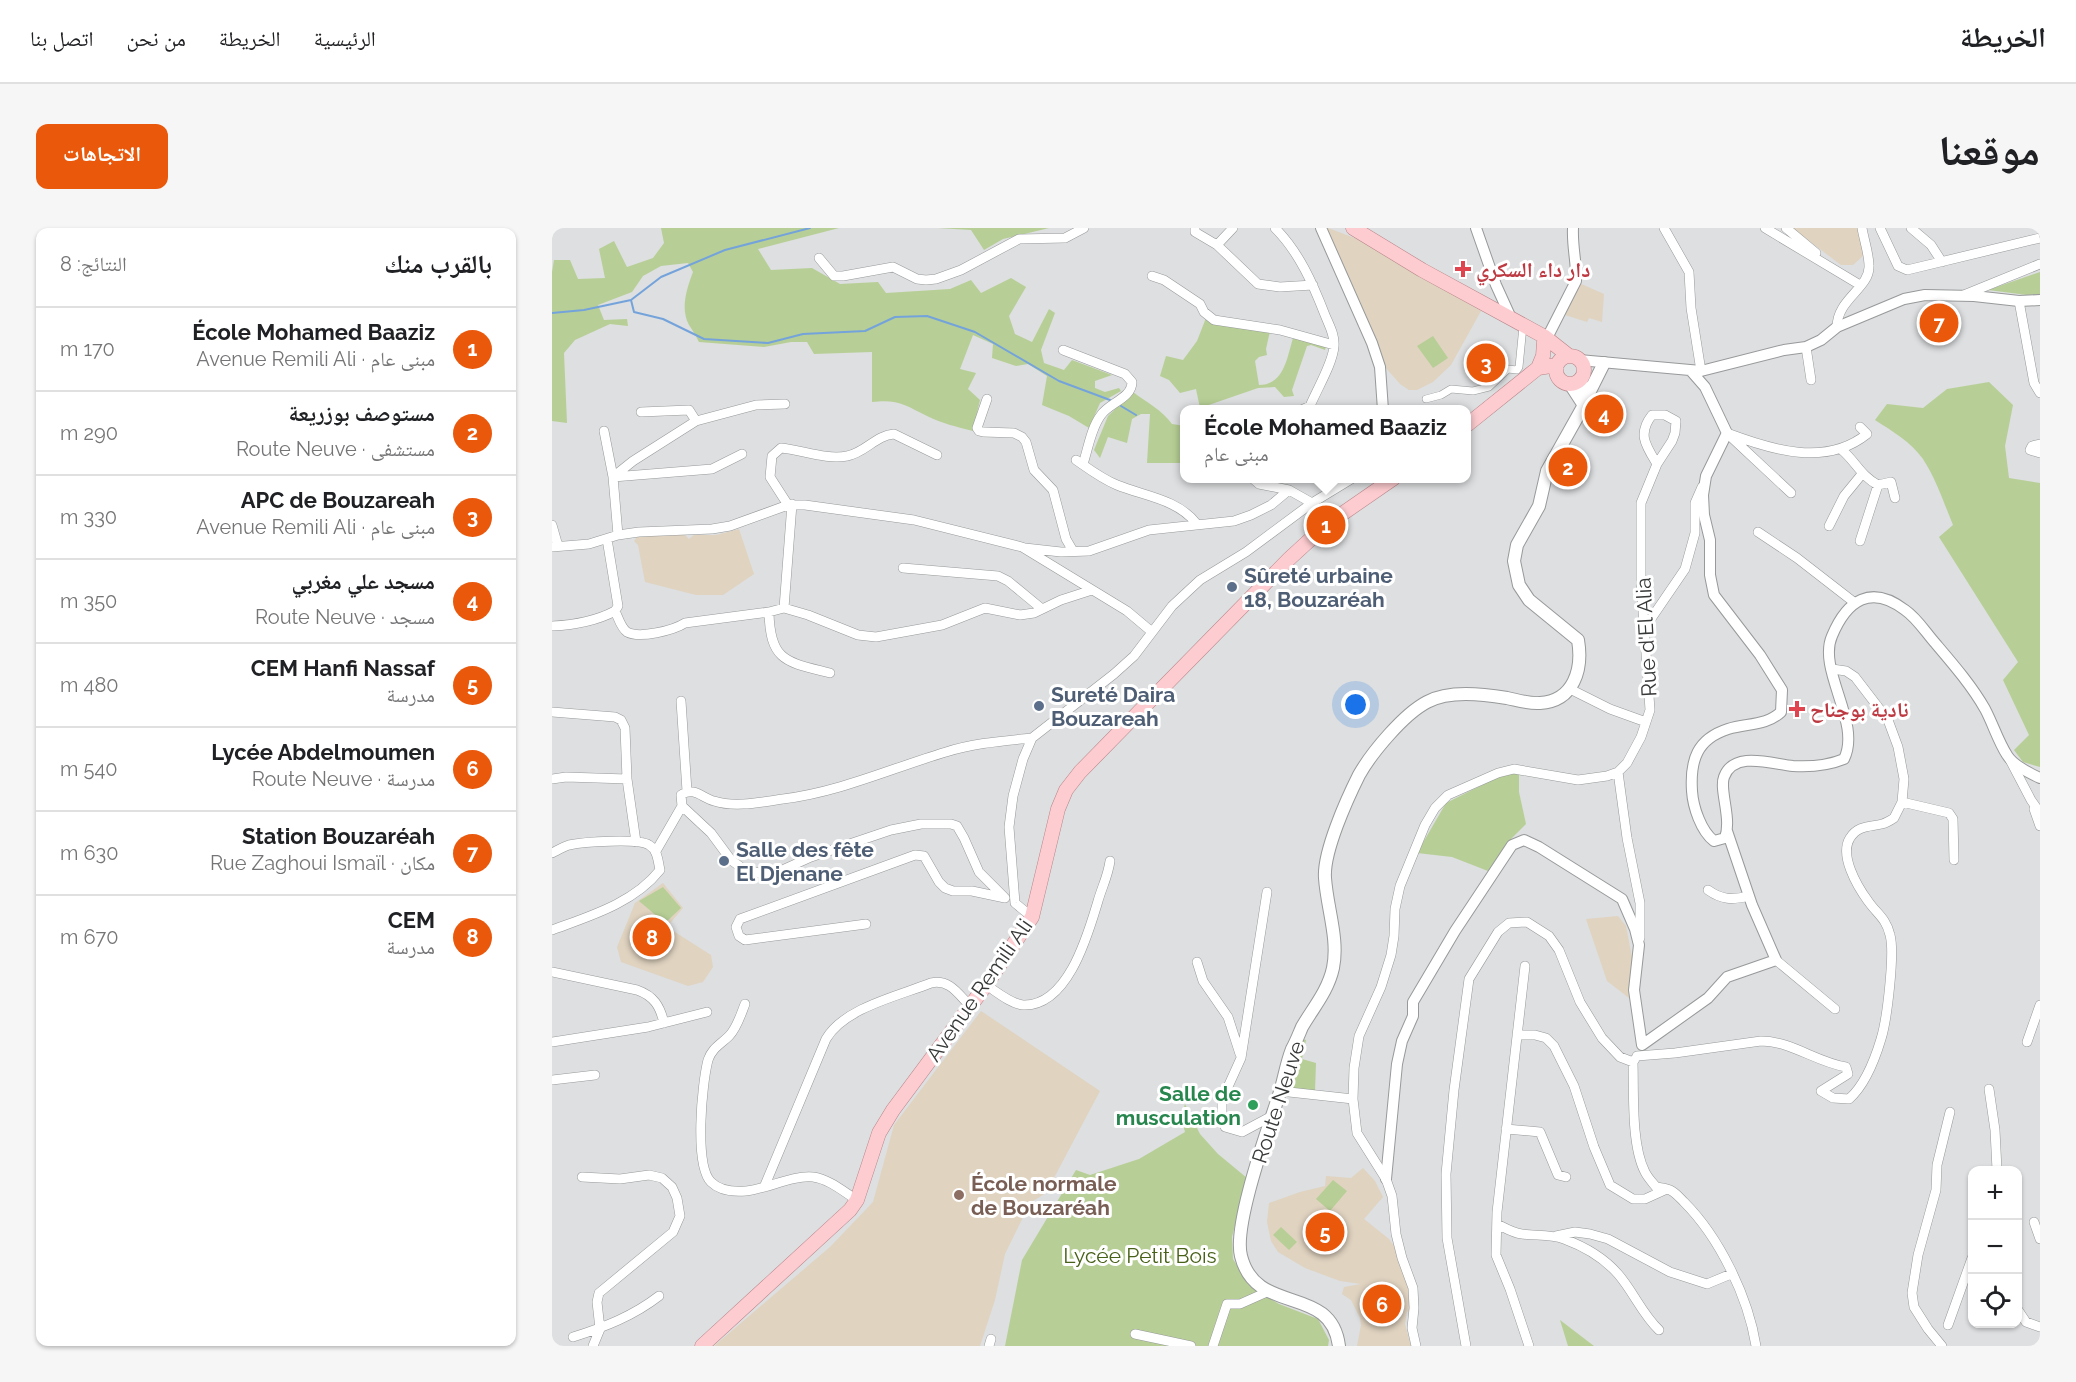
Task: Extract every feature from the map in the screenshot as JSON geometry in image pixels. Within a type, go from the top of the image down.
[{"type":"main road","points":[[1353,228],[1542,338],[1585,390],[1584,403]]},
{"type":"main road","points":[[1471,422],[1539,368],[1543,356],[1542,338]]},
{"type":"main road","points":[[1570,689],[1576,680],[1580,652],[1578,640],[1530,600],[1519,585],[1514,561],[1517,545],[1539,506],[1547,471],[1584,403],[1601,363]]},
{"type":"main road","points":[[1539,368],[1569,369]]},
{"type":"main road","name":"Avenue Remili Ali","points":[[702,1346],[850,1210],[857,1200],[879,1133],[893,1110],[971,1007],[1032,917],[1058,809],[1066,790],[1080,772],[1297,552],[1326,525],[1387,483]]},
{"type":"main road","name":"Route Neuve","points":[[1339,1346],[1331,1320],[1321,1312],[1268,1292],[1254,1281],[1245,1269],[1240,1254],[1240,1232],[1289,1057],[1333,969],[1335,949],[1325,876],[1332,840],[1360,773],[1382,743],[1404,720],[1427,702],[1451,695],[1503,697],[1537,703],[1556,699],[1570,689]]},
{"type":"street","points":[[819,258],[834,276],[893,267],[917,279],[926,280],[961,270],[1019,239],[1065,238],[1084,228]]},
{"type":"street","points":[[1195,228],[1198,235],[1217,245],[1258,284],[1280,287],[1313,285]]},
{"type":"street","points":[[1217,245],[1233,228]]},
{"type":"street","points":[[1275,228],[1289,244],[1313,285],[1332,333],[1334,345],[1332,354],[1309,405]]},
{"type":"street","points":[[1322,228],[1380,367],[1383,405]]},
{"type":"street","points":[[1476,228],[1496,285],[1511,318]]},
{"type":"street","points":[[1542,338],[1576,281],[1577,273],[1572,244],[1573,228]]},
{"type":"street","points":[[1664,228],[1689,272],[1696,371],[1727,433],[1791,493]]},
{"type":"street","points":[[1765,228],[1860,285]]},
{"type":"street","points":[[1837,327],[1837,316],[1847,300],[1865,280],[1869,267],[1862,228]]},
{"type":"street","points":[[1880,228],[1898,266],[1906,270],[2040,238]]},
{"type":"street","points":[[1911,228],[1931,246],[1942,261]]},
{"type":"street","points":[[1787,229],[1793,245]]},
{"type":"street","points":[[1787,229],[1838,272]]},
{"type":"street","points":[[1962,296],[2040,264]]},
{"type":"street","points":[[1152,276],[1164,280],[1200,304],[1204,312],[1214,320],[1280,330],[1334,345]]},
{"type":"street","points":[[1569,369],[1601,363],[1696,371],[1806,347],[1821,340],[1837,327],[1904,299],[1925,295],[1974,296],[2019,301],[2040,300]]},
{"type":"street","points":[[2019,301],[2033,380],[2040,393]]},
{"type":"street","points":[[1426,399],[1441,395],[1451,389],[1473,391],[1489,387],[1508,369],[1517,370],[1520,367],[1524,326]]},
{"type":"street","points":[[1806,347],[1811,380]]},
{"type":"street","points":[[1063,350],[1127,375],[1132,382],[1132,387],[1128,392],[1099,417],[1080,462],[1116,484],[1179,506],[1190,515],[1196,524]]},
{"type":"street","points":[[987,399],[977,428],[983,432],[1014,434],[1022,437],[1026,442],[1034,471],[1053,490],[1066,539],[1073,551]]},
{"type":"street","points":[[613,477],[633,461],[696,421],[756,405],[785,404]]},
{"type":"street","points":[[641,412],[689,410],[696,421]]},
{"type":"street","name":"Rue d'El Alia","points":[[1618,772],[1627,763],[1641,737],[1650,710],[1641,582],[1640,519],[1641,503],[1657,464],[1669,449],[1675,433],[1676,421],[1665,415],[1652,415],[1646,423],[1643,435],[1645,445],[1657,464]]},
{"type":"street","points":[[1727,433],[1765,447],[1798,453],[1842,450],[1867,434],[1860,427]]},
{"type":"street","points":[[604,431],[613,477],[618,535]]},
{"type":"street","points":[[1644,629],[1685,569],[1695,533],[1695,503],[1727,433]]},
{"type":"street","points":[[784,608],[790,504],[770,477],[772,456],[781,448],[830,456],[847,456],[857,453],[887,434],[894,434],[938,455]]},
{"type":"street","points":[[2040,444],[2032,446],[2030,450],[2040,453]]},
{"type":"street","points":[[1842,450],[1854,461],[1867,479],[1878,485],[1891,482],[1895,498]]},
{"type":"street","points":[[613,477],[712,469],[742,454]]},
{"type":"street","points":[[1828,526],[1844,496],[1862,474]]},
{"type":"street","points":[[1706,476],[1703,495],[1704,515],[1710,540],[1710,575],[1714,595],[1760,655],[1782,690],[1781,712],[1773,719],[1728,729],[1709,738],[1695,754],[1691,772],[1693,798],[1707,836],[1714,841],[1725,838],[1727,806],[1723,780],[1733,766],[1746,760],[1792,766],[1814,766],[1844,759],[1848,750],[1848,731],[1828,658],[1830,638],[1841,618],[1855,603],[1867,596],[1887,598],[1907,611],[1968,684],[1985,708],[2031,800],[2040,813]]},
{"type":"street","points":[[1257,483],[1289,490],[1312,503]]},
{"type":"street","points":[[1015,903],[1009,827],[1013,796],[1023,759],[1032,738],[1134,656],[1172,606],[1200,580],[1246,552],[1312,503],[1345,483]]},
{"type":"street","points":[[1860,542],[1878,485]]},
{"type":"street","points":[[552,525],[555,547],[589,544],[618,535],[639,532],[712,529],[771,513],[790,504],[914,520],[1022,547],[1089,551],[1149,530],[1234,521],[1271,505],[1289,490]]},
{"type":"street","points":[[1758,532],[1797,558],[1855,603]]},
{"type":"street","points":[[552,626],[584,622],[615,611],[618,606],[607,539]]},
{"type":"street","points":[[1022,547],[1127,611],[1152,632]]},
{"type":"street","points":[[903,568],[998,576],[1008,580],[1042,609]]},
{"type":"street","points":[[615,611],[622,627],[628,632],[638,634],[673,629],[685,623],[784,608],[858,635],[876,637],[942,624],[985,608],[1020,615],[1092,590]]},
{"type":"street","points":[[769,612],[771,641],[777,651],[786,660],[830,674]]},
{"type":"street","points":[[1466,1346],[1447,1238],[1446,1174],[1454,1090],[1469,979],[1498,932],[1509,922],[1527,921],[1549,936],[1559,950],[1580,1002],[1602,1038],[1620,1057],[1775,1041],[1831,1065],[1846,1067],[1848,1074],[1821,1092],[1833,1098],[1850,1099],[1856,1093],[1882,1038],[1892,953],[1890,935],[1883,917],[1868,902],[1846,855],[1849,839],[1857,830],[1867,825],[1882,824],[1894,818],[1902,802],[1904,779],[1898,747],[1888,720],[1855,677],[1845,671],[1832,669]]},
{"type":"street","points":[[1570,689],[1610,709],[1646,722]]},
{"type":"street","points":[[681,701],[687,791]]},
{"type":"street","points":[[552,712],[615,717],[621,720],[625,729],[627,778],[636,842]]},
{"type":"street","points":[[656,851],[682,806],[681,795],[687,791],[693,790],[713,801],[723,803],[785,799],[825,791],[948,751],[985,743],[1032,738]]},
{"type":"street","points":[[2008,756],[2030,774],[2040,778]]},
{"type":"street","points":[[1416,1346],[1412,1328],[1413,1288],[1396,1234],[1392,1196],[1386,1179],[1357,1132],[1353,1099],[1354,1068],[1359,1036],[1381,987],[1391,955],[1395,909],[1400,886],[1425,825],[1435,808],[1448,795],[1498,773],[1514,769],[1578,780],[1618,772],[1627,838],[1640,903],[1639,945],[1634,990],[1637,1054],[1635,1117],[1639,1151],[1645,1172],[1656,1187],[1669,1189],[1699,1217],[1746,1305],[1756,1346]]},
{"type":"street","points":[[552,779],[627,778]]},
{"type":"street","points":[[2031,800],[2040,826]]},
{"type":"street","points":[[1902,802],[1949,813],[1953,819],[1954,860]]},
{"type":"street","points":[[682,806],[711,832],[731,860],[742,868],[759,873],[780,871],[811,856],[891,830],[921,824],[951,824],[957,826],[979,872],[1005,898]]},
{"type":"street","points":[[1727,831],[1749,896],[1776,960],[1835,1009]]},
{"type":"street","points":[[1386,1179],[1397,1064],[1402,1041],[1413,1016],[1413,1002],[1455,931],[1512,845],[1524,840],[1539,847],[1622,899],[1639,945]]},
{"type":"street","points":[[552,853],[567,846],[586,843],[649,844],[656,851],[660,870],[649,883],[608,909],[552,930]]},
{"type":"street","points":[[866,924],[745,940],[739,936],[736,927],[740,920],[915,855],[924,856],[945,888],[1005,898],[1032,917]]},
{"type":"street","points":[[986,986],[1013,1002],[1023,1005],[1046,998],[1057,989],[1076,963],[1090,930],[1098,898],[1109,873],[1110,861]]},
{"type":"street","points":[[1708,890],[1717,896],[1731,900],[1749,896]]},
{"type":"street","points":[[1267,892],[1241,1058],[1222,1100],[1222,1115],[1225,1127],[1242,1132],[1272,1116]]},
{"type":"street","points":[[1637,1054],[1708,998],[1727,977],[1776,960]]},
{"type":"street","points":[[1197,962],[1203,981],[1228,1017],[1237,1039],[1241,1058]]},
{"type":"street","points":[[1526,966],[1506,1129],[1496,1255],[1529,1346]]},
{"type":"street","points":[[552,972],[648,994],[658,1005],[664,1023]]},
{"type":"street","points":[[765,1185],[832,1028],[864,1009],[931,982],[947,983],[971,1007]]},
{"type":"street","points":[[745,1004],[730,1035],[716,1046],[709,1059],[701,1120],[701,1145],[703,1165],[710,1181],[721,1188],[749,1191],[765,1185],[812,1177],[826,1180],[857,1200]]},
{"type":"street","points":[[2027,1042],[2040,1005]]},
{"type":"street","points":[[552,1042],[603,1035],[693,1017],[707,1012]]},
{"type":"street","points":[[1517,1035],[1535,1035],[1546,1038],[1554,1046],[1574,1086],[1594,1147],[1610,1185],[1633,1199],[1645,1199],[1669,1189]]},
{"type":"street","points":[[552,1080],[595,1075]]},
{"type":"street","points":[[1989,1089],[1995,1130],[1997,1166]]},
{"type":"street","points":[[1280,1091],[1353,1099]]},
{"type":"street","points":[[1942,1346],[1914,1307],[1912,1293],[1918,1255],[1936,1190],[1937,1165],[1950,1112]]},
{"type":"street","points":[[1506,1129],[1540,1132],[1558,1175],[1566,1177]]},
{"type":"street","points":[[582,1177],[620,1179],[649,1175],[662,1178],[672,1186],[680,1216],[673,1232],[599,1293],[597,1302],[600,1329],[593,1346]]},
{"type":"street","points":[[2034,1222],[2040,1239]]},
{"type":"street","points":[[1497,1224],[1512,1232],[1523,1234],[1553,1236],[1575,1232],[1608,1239],[1670,1272],[1707,1284],[1731,1274]]},
{"type":"street","points":[[1553,1236],[1582,1247],[1605,1262],[1618,1275],[1659,1330]]},
{"type":"street","points":[[1948,1325],[1968,1269]]},
{"type":"street","points":[[1213,1346],[1227,1304],[1240,1304],[1268,1292]]},
{"type":"street","points":[[573,1337],[600,1329],[638,1312],[659,1296]]},
{"type":"street","points":[[2022,1316],[2026,1322],[2040,1328]]},
{"type":"street","points":[[1135,1334],[1191,1346]]},
{"type":"shaded area","points":[[1321,228],[1328,228],[1360,240],[1481,311],[1451,365],[1433,382],[1417,390],[1409,390],[1400,384],[1376,357]]},
{"type":"shaded area","points":[[1792,228],[1862,228],[1863,256],[1853,265],[1841,265]]},
{"type":"shaded area","points":[[1579,283],[1604,294],[1602,322],[1589,318],[1587,322],[1565,315]]},
{"type":"shaded area","points":[[739,529],[754,574],[723,595],[696,595],[645,582],[638,545],[634,541],[637,537],[683,533],[689,539],[694,535],[716,535]]},
{"type":"shaded area","points":[[663,883],[683,908],[667,927],[711,955],[713,967],[703,982],[688,986],[621,962],[617,947],[635,903]]},
{"type":"shaded area","points":[[1618,916],[1626,926],[1634,968],[1629,998],[1607,981],[1586,919]]},
{"type":"shaded area","name":"École normale de Bouzaréah","points":[[981,1011],[1100,1091],[1046,1193],[1030,1203],[1005,1254],[995,1300],[980,1346],[714,1346],[830,1247],[873,1202],[894,1125]]},
{"type":"shaded area","points":[[1363,1168],[1375,1181],[1383,1197],[1364,1219],[1389,1239],[1405,1261],[1411,1290],[1410,1310],[1407,1312],[1405,1324],[1411,1346],[1357,1346],[1360,1318],[1351,1300],[1342,1294],[1344,1287],[1361,1284],[1340,1281],[1305,1268],[1278,1252],[1271,1241],[1267,1222],[1269,1203],[1325,1186],[1326,1176],[1351,1178]]},
{"type":"green space","points":[[661,228],[839,228],[758,249],[771,270],[812,268],[840,284],[878,282],[886,293],[950,289],[971,280],[981,293],[1011,278],[1026,287],[1009,316],[1015,334],[1032,342],[1049,309],[1055,313],[1041,350],[1044,363],[1064,370],[1072,360],[1112,375],[1095,381],[1095,388],[1105,392],[1119,388],[1121,391],[1100,403],[1089,428],[1069,416],[1042,405],[1047,376],[1028,364],[1016,366],[992,358],[993,344],[973,335],[960,369],[976,373],[968,389],[980,400],[973,431],[938,421],[901,404],[888,401],[872,402],[872,352],[814,354],[807,342],[791,342],[764,347],[699,342],[686,319],[685,312],[687,292],[693,272],[688,263],[661,266],[643,276],[632,292],[598,305],[604,320],[627,319],[628,326],[610,324],[575,340],[564,353],[567,423],[552,421],[552,272],[554,260],[570,260],[578,279],[605,278],[599,249],[614,241],[627,267],[653,258],[664,243]]},
{"type":"green space","points":[[938,228],[1049,228],[1003,239],[984,250],[971,230]]},
{"type":"green space","points":[[2040,272],[2040,294],[2027,295],[1988,290]]},
{"type":"green space","points":[[1206,318],[1270,331],[1267,355],[1255,361],[1259,385],[1267,384],[1279,375],[1286,362],[1293,338],[1326,346],[1325,350],[1311,345],[1307,346],[1292,390],[1294,396],[1284,397],[1275,387],[1258,388],[1209,405],[1199,405],[1196,389],[1180,393],[1169,380],[1160,376],[1166,356],[1183,360],[1197,341]]},
{"type":"green space","points":[[1433,336],[1448,358],[1433,368],[1417,346]]},
{"type":"green space","points":[[1989,382],[2013,405],[2005,446],[2009,478],[2040,483],[2040,767],[2023,762],[2014,750],[2029,735],[2003,680],[2018,662],[1939,537],[1953,525],[1936,483],[1923,459],[1913,447],[1875,420],[1887,404],[1923,408],[1947,389]]},
{"type":"green space","points":[[1133,392],[1159,410],[1172,424],[1180,425],[1180,463],[1147,463],[1150,414],[1141,414],[1132,419],[1127,443],[1108,437],[1100,458],[1094,450],[1108,416]]},
{"type":"green space","points":[[1519,772],[1519,792],[1526,824],[1509,841],[1488,871],[1452,857],[1417,853],[1446,803],[1498,777]]},
{"type":"green space","points":[[663,887],[681,908],[665,923],[639,901]]},
{"type":"green space","points":[[1300,1038],[1306,1040],[1302,1059],[1316,1063],[1315,1091],[1294,1089],[1288,1086],[1293,1058]]},
{"type":"green space","name":"Lycée Petit Bois","points":[[1185,1104],[1200,1134],[1218,1154],[1247,1178],[1232,1237],[1233,1259],[1250,1286],[1279,1304],[1318,1319],[1329,1340],[1328,1346],[1005,1346],[1022,1260],[1076,1170],[1090,1175],[1139,1159],[1185,1132],[1181,1117]]},
{"type":"green space","points":[[1333,1180],[1347,1191],[1330,1211],[1316,1199]]},
{"type":"green space","points":[[1281,1227],[1297,1242],[1289,1250],[1273,1235]]},
{"type":"green space","points":[[1560,1320],[1594,1346],[1568,1346]]},
{"type":"waterway","points":[[552,313],[584,310],[631,300],[661,277],[725,250],[810,228]]},
{"type":"waterway","points":[[631,300],[634,312],[663,319],[704,339],[768,343],[803,334],[865,331],[895,317],[927,316],[975,332],[1059,381],[1110,400]]},
{"type":"waterway","points":[[1121,406],[1136,415]]},
{"type":"place","name":"دار داء السكري","points":[[1463,269]]},
{"type":"place","name":"Station Bouzaréah","points":[[1939,323]]},
{"type":"place","name":"APC de Bouzareah","points":[[1486,363]]},
{"type":"place","name":"مسجد علي مغربي","points":[[1604,414]]},
{"type":"place","name":"مستوصف بوزريعة","points":[[1568,467]]},
{"type":"place","name":"École Mohamed Baaziz","points":[[1326,525]]},
{"type":"place","name":"Sûreté urbaine 18, Bouzaréah","points":[[1232,587]]},
{"type":"place","name":"Sureté Daira Bouzareah","points":[[1039,706]]},
{"type":"place","name":"نادية بوجناح","points":[[1797,709]]},
{"type":"place","name":"Salle des fête El Djenane","points":[[724,861]]},
{"type":"place","name":"CEM","points":[[652,937]]},
{"type":"place","name":"Salle de musculation","points":[[1253,1105]]},
{"type":"place","name":"École normale de Bouzaréah","points":[[959,1195]]},
{"type":"place","name":"CEM Hanfi Nassaf","points":[[1325,1232]]},
{"type":"place","name":"Lycée Abdelmoumen","points":[[1382,1304]]}]
